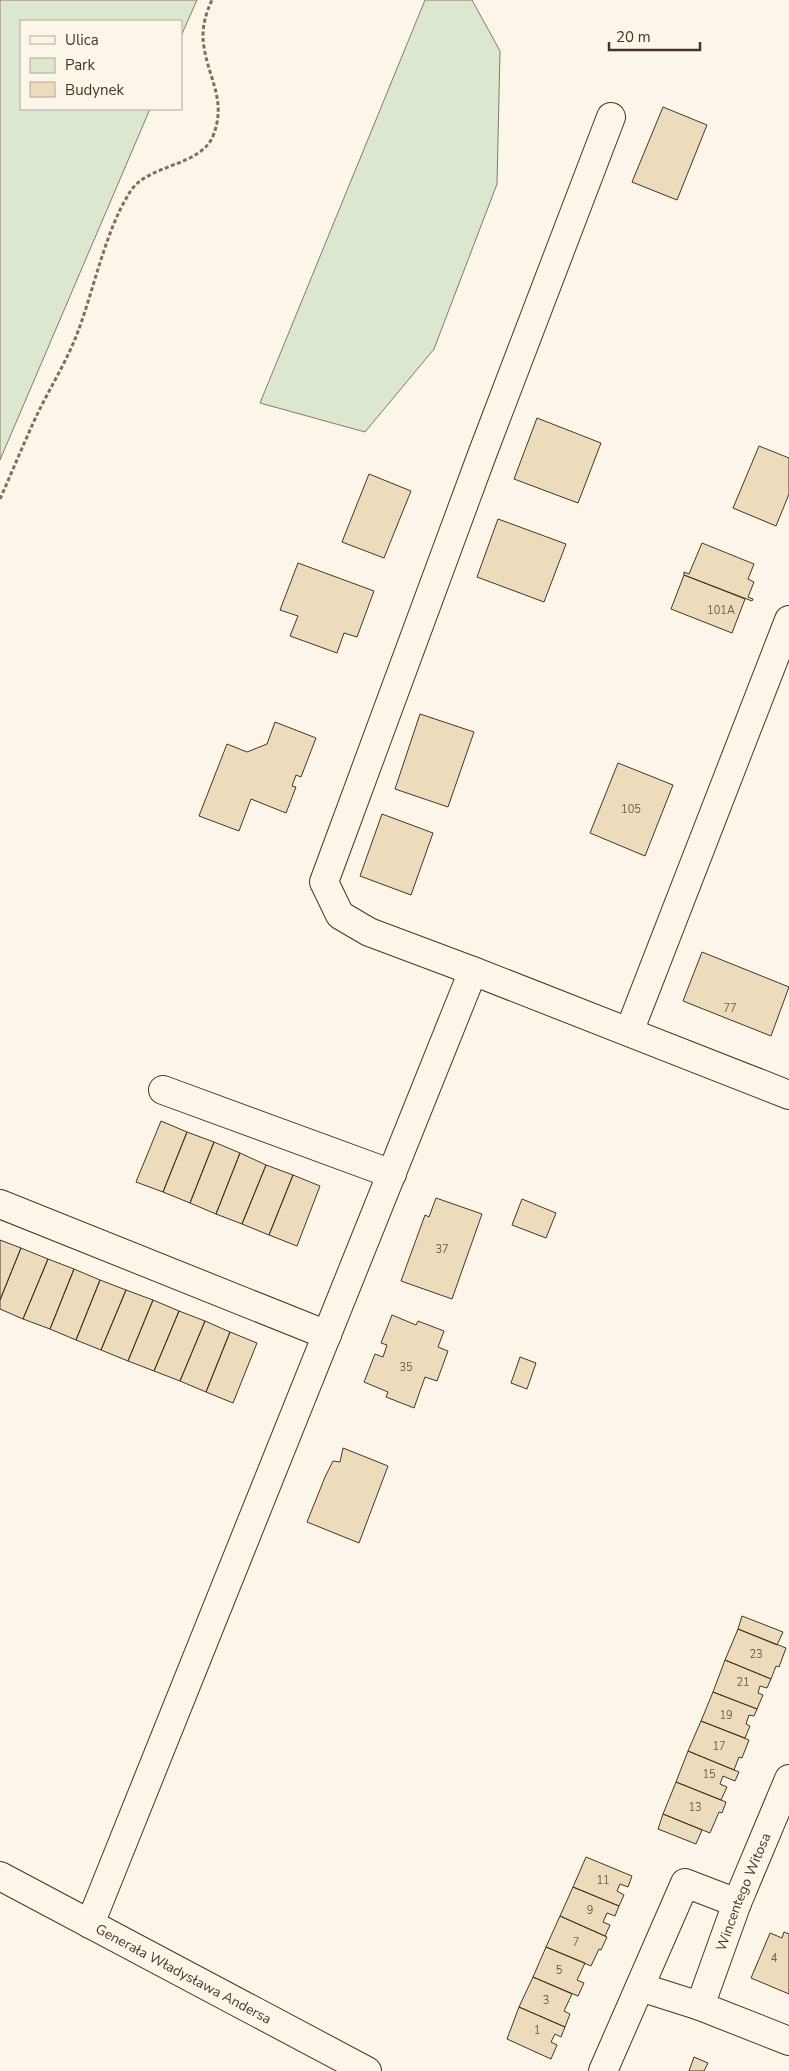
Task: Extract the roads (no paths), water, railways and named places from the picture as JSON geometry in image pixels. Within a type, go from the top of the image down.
[{"type":"street","points":[[611,117],[487,442],[324,882],[340,915],[369,932],[789,1095]]},
{"type":"street","points":[[629,1032],[789,620]]},
{"type":"street","points":[[90,1924],[473,971]]},
{"type":"street","points":[[163,1090],[392,1174]]},
{"type":"street","points":[[0,1204],[327,1335]]},
{"type":"street","name":"Wincentego Witosa","points":[[700,2006],[737,1903],[789,1779]]},
{"type":"street","name":"Generała Władysława Andersa","points":[[0,1876],[368,2071]]},
{"type":"street","points":[[603,2071],[685,1883],[737,1903]]},
{"type":"street","points":[[640,1987],[700,2006],[789,2041]]}]
